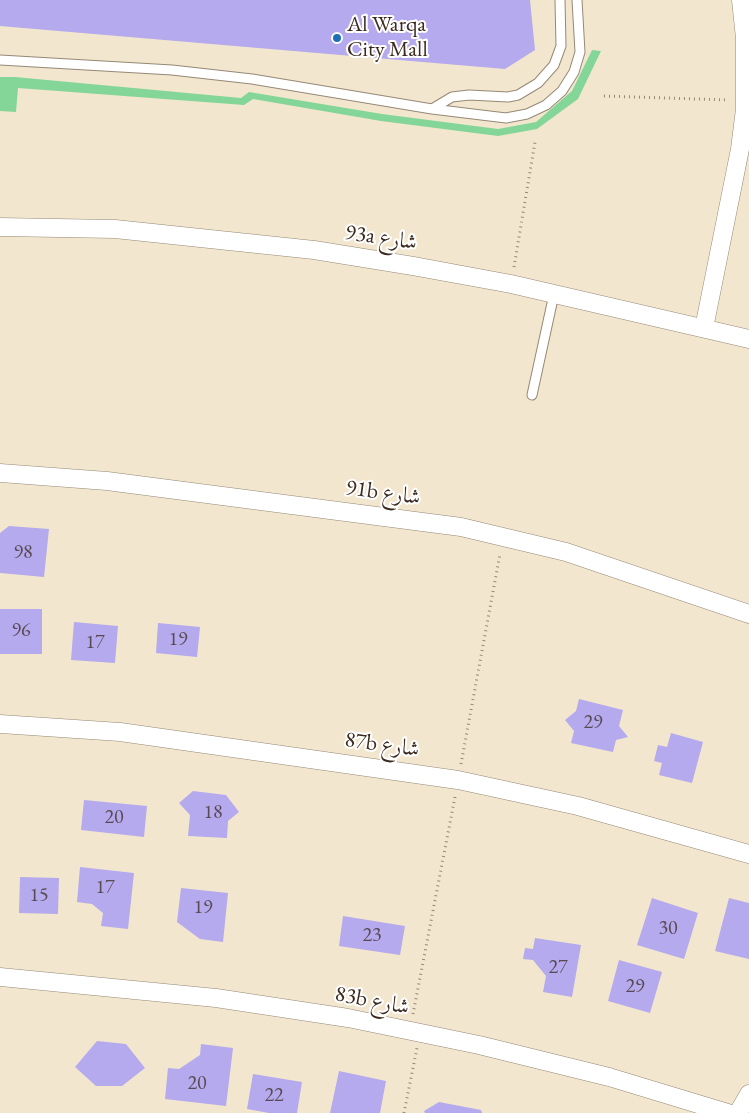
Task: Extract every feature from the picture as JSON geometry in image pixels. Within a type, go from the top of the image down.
[{"type":"street","points":[[704,328],[740,149],[745,100],[745,38],[741,0]]},
{"type":"street","name":"93a شارع","points":[[0,227],[115,229],[214,238],[412,266],[511,284],[749,339]]},
{"type":"street","name":"91b شارع","points":[[0,473],[107,481],[461,527],[566,552],[749,614]]},
{"type":"street","name":"87b شارع","points":[[0,724],[120,732],[458,780],[588,809],[749,854]]},
{"type":"street","name":"83b شارع","points":[[0,977],[216,998],[348,1018],[479,1045],[609,1077],[728,1113]]},
{"type":"street","points":[[738,1113],[749,1094]]},
{"type":"lane","points":[[432,110],[452,97],[469,95],[508,97],[518,94],[538,83],[554,65],[561,46],[560,0]]},
{"type":"lane","points":[[0,60],[181,71],[252,79],[432,110],[506,118],[527,114],[546,105],[562,90],[574,72],[578,59],[580,30],[577,0]]},
{"type":"lane","points":[[532,394],[554,294]]},
{"type":"path","points":[[604,96],[745,100]]},
{"type":"path","points":[[511,284],[536,142]]},
{"type":"path","points":[[404,1113],[420,1033]]},
{"type":"green space","points":[[592,50],[601,51],[578,99],[537,129],[498,136],[381,121],[253,99],[244,105],[18,88],[16,112],[0,111],[0,77],[15,77],[241,98],[249,92],[382,114],[498,129],[536,122],[572,91]]},
{"type":"building","name":"Al Warqa City Mall","points":[[0,0],[530,0],[535,50],[505,69],[0,26]]},
{"type":"building","points":[[9,526],[49,529],[44,577],[0,573],[0,533]]},
{"type":"building","points":[[0,609],[42,609],[42,654],[0,654]]},
{"type":"building","points":[[74,622],[118,626],[115,663],[71,660]]},
{"type":"building","points":[[158,623],[200,627],[197,657],[156,653]]},
{"type":"building","points":[[579,699],[623,710],[619,726],[628,737],[616,740],[613,752],[571,743],[574,731],[565,720],[576,711]]},
{"type":"building","points":[[671,733],[703,742],[692,783],[659,775],[662,763],[654,761],[658,745],[667,747]]},
{"type":"building","points":[[193,791],[226,795],[239,812],[228,821],[227,838],[188,836],[190,815],[179,803]]},
{"type":"building","points":[[84,800],[147,806],[144,837],[81,830]]},
{"type":"building","points":[[80,867],[134,873],[128,929],[101,926],[103,913],[92,904],[77,902]]},
{"type":"building","points":[[20,877],[59,878],[58,914],[19,913]]},
{"type":"building","points":[[181,888],[228,893],[223,942],[200,939],[177,922]]},
{"type":"building","points":[[652,898],[698,913],[684,959],[637,945]]},
{"type":"building","points":[[729,898],[749,903],[749,959],[715,951]]},
{"type":"building","points":[[343,916],[405,926],[400,955],[339,946]]},
{"type":"building","points":[[535,938],[581,945],[572,997],[543,992],[546,976],[533,960],[523,959],[525,948],[533,949]]},
{"type":"building","points":[[619,960],[662,972],[650,1013],[608,1001]]},
{"type":"building","points":[[97,1041],[126,1044],[145,1068],[122,1086],[96,1086],[75,1067]]},
{"type":"building","points":[[201,1044],[233,1048],[226,1106],[165,1099],[168,1068],[179,1069],[200,1055]]},
{"type":"building","points":[[339,1071],[386,1081],[380,1113],[330,1113]]},
{"type":"building","points":[[253,1074],[302,1082],[297,1113],[269,1113],[247,1109]]},
{"type":"building","points":[[439,1102],[481,1110],[482,1113],[425,1113],[424,1111]]},
{"type":"place","name":"Al Warqa City Mall","points":[[337,38]]}]
